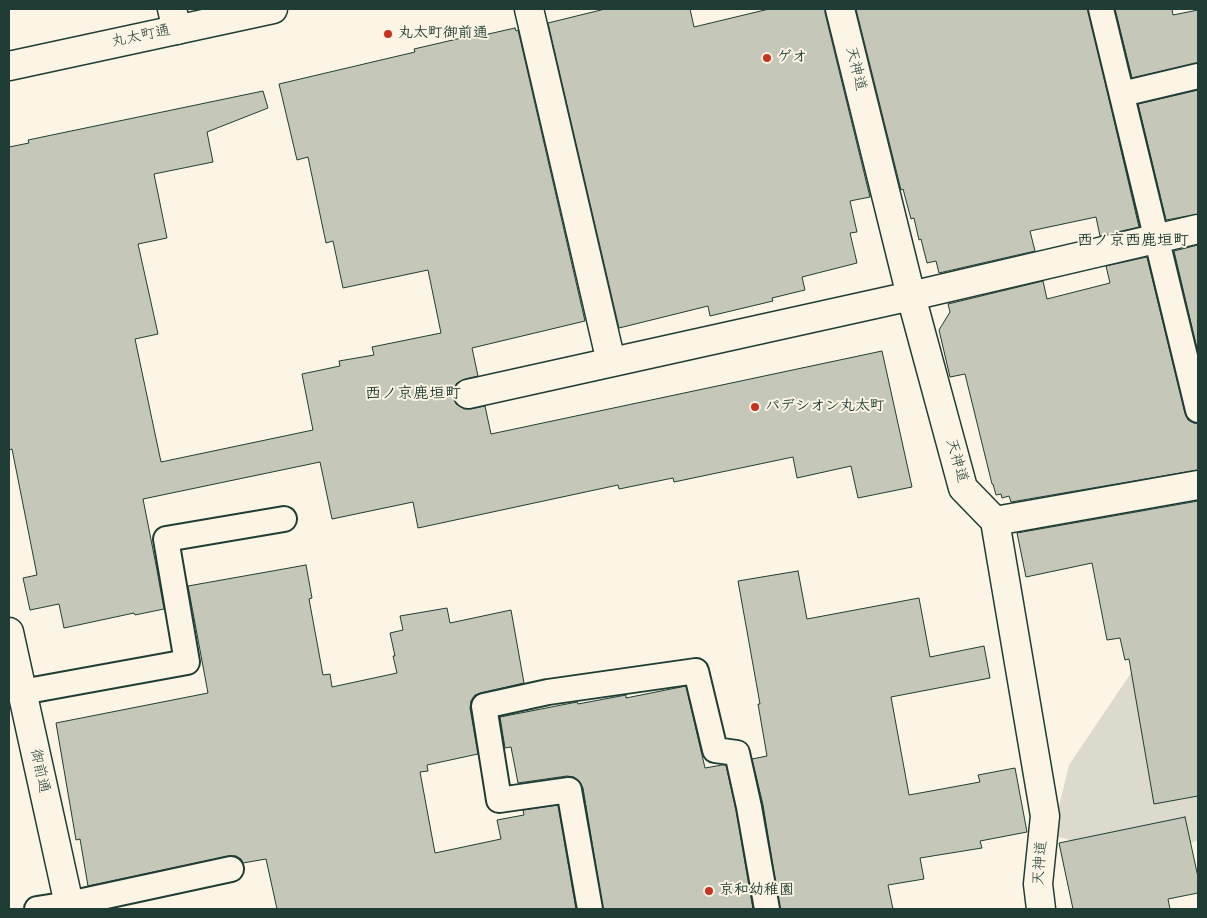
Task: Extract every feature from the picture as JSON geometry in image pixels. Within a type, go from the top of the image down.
[{"type":"street","name":"丸太町通","points":[[9,66],[175,19],[273,9]]},
{"type":"street","points":[[529,9],[611,362]]},
{"type":"street","name":"天神道","points":[[840,9],[911,296],[963,488],[995,521],[1045,816],[1038,884],[1041,909]]},
{"type":"street","points":[[468,394],[911,296],[1198,228]]},
{"type":"street","points":[[995,521],[1198,485]]},
{"type":"street","name":"御前通","points":[[9,632],[69,907]]},
{"type":"lane","points":[[1101,9],[1198,410]]},
{"type":"lane","points":[[1122,94],[1198,76]]},
{"type":"lane","points":[[22,692],[187,662],[166,539],[284,519]]},
{"type":"lane","points":[[590,909],[569,790],[499,800],[484,706],[548,692],[696,671],[715,750],[736,754],[749,808],[767,909]]},
{"type":"lane","points":[[37,909],[69,907],[231,869]]},
{"type":"shaded area","points":[[1198,606],[1198,840],[1148,862],[1052,835],[1069,765],[1131,673]]},
{"type":"building","points":[[605,9],[690,9],[694,27],[769,9],[825,9],[870,197],[850,201],[857,232],[850,233],[857,263],[802,277],[805,290],[772,298],[773,301],[710,316],[708,306],[619,328],[548,23]]},
{"type":"building","points":[[856,9],[1088,9],[1139,227],[1100,236],[1096,217],[1030,231],[1035,251],[939,273],[936,261],[927,263],[914,218],[911,219],[903,189],[901,190]]},
{"type":"building","points":[[1115,9],[1172,9],[1173,15],[1198,10],[1198,63],[1132,78]]},
{"type":"building","points":[[515,28],[516,31],[518,30],[585,321],[472,348],[478,376],[457,383],[453,390],[456,404],[464,409],[485,406],[491,434],[882,351],[912,487],[858,498],[851,466],[797,478],[793,457],[674,482],[673,478],[619,489],[618,485],[418,528],[413,502],[332,519],[320,462],[143,499],[164,609],[135,615],[134,613],[64,628],[59,604],[30,610],[23,578],[37,575],[12,449],[9,450],[9,147],[29,143],[28,140],[263,91],[268,108],[207,132],[213,162],[154,174],[167,238],[138,244],[158,334],[135,339],[161,462],[313,430],[302,374],[340,366],[339,361],[374,355],[372,347],[441,333],[428,270],[343,288],[333,241],[326,243],[308,157],[297,160],[279,84],[415,52],[414,49],[483,33],[484,35]]},
{"type":"building","points":[[1198,90],[1198,214],[1166,220],[1138,104]]},
{"type":"building","points":[[1198,245],[1198,353],[1174,251]]},
{"type":"building","points":[[1147,257],[1185,413],[1188,420],[1198,423],[1198,470],[1011,502],[1009,496],[1002,498],[1001,494],[996,495],[965,374],[950,377],[939,330],[950,312],[948,304],[1043,281],[1047,299],[1110,283],[1106,266]]},
{"type":"building","points":[[1198,501],[1198,796],[1154,804],[1129,659],[1125,660],[1120,638],[1107,640],[1092,563],[1026,577],[1017,533]]},
{"type":"building","points":[[306,565],[312,598],[309,599],[323,675],[330,674],[332,687],[397,673],[390,633],[403,630],[400,616],[447,608],[450,623],[511,610],[524,683],[475,695],[471,701],[470,708],[478,754],[427,765],[428,771],[420,772],[435,853],[501,839],[497,820],[524,815],[523,810],[558,805],[576,909],[277,909],[266,859],[243,863],[236,856],[88,886],[80,839],[76,840],[56,723],[208,693],[188,586]]},
{"type":"building","points":[[798,571],[807,619],[919,598],[930,657],[984,646],[990,678],[891,697],[909,795],[980,782],[978,775],[1015,768],[1027,832],[980,841],[982,848],[920,858],[924,879],[888,885],[893,909],[780,909],[763,805],[752,759],[767,756],[758,704],[760,704],[738,581]]},
{"type":"building","points":[[686,686],[705,768],[726,765],[736,810],[753,909],[603,909],[583,788],[580,782],[574,777],[567,776],[518,783],[511,747],[505,748],[500,717],[577,702],[578,704],[626,695],[626,698]]},
{"type":"building","points":[[1185,817],[1198,877],[1198,893],[1168,899],[1170,909],[1073,909],[1059,843]]},
{"type":"place","name":"丸太町御前通","points":[[388,34]]},
{"type":"place","name":"ゲオ","points":[[767,58]]},
{"type":"place","name":"パデシオン丸太町","points":[[755,407]]},
{"type":"place","name":"京和幼稚園","points":[[709,891]]},
{"type":"district","name":"西ノ京西鹿垣町","points":[[1133,242]]},
{"type":"district","name":"西ノ京鹿垣町","points":[[413,395]]}]
